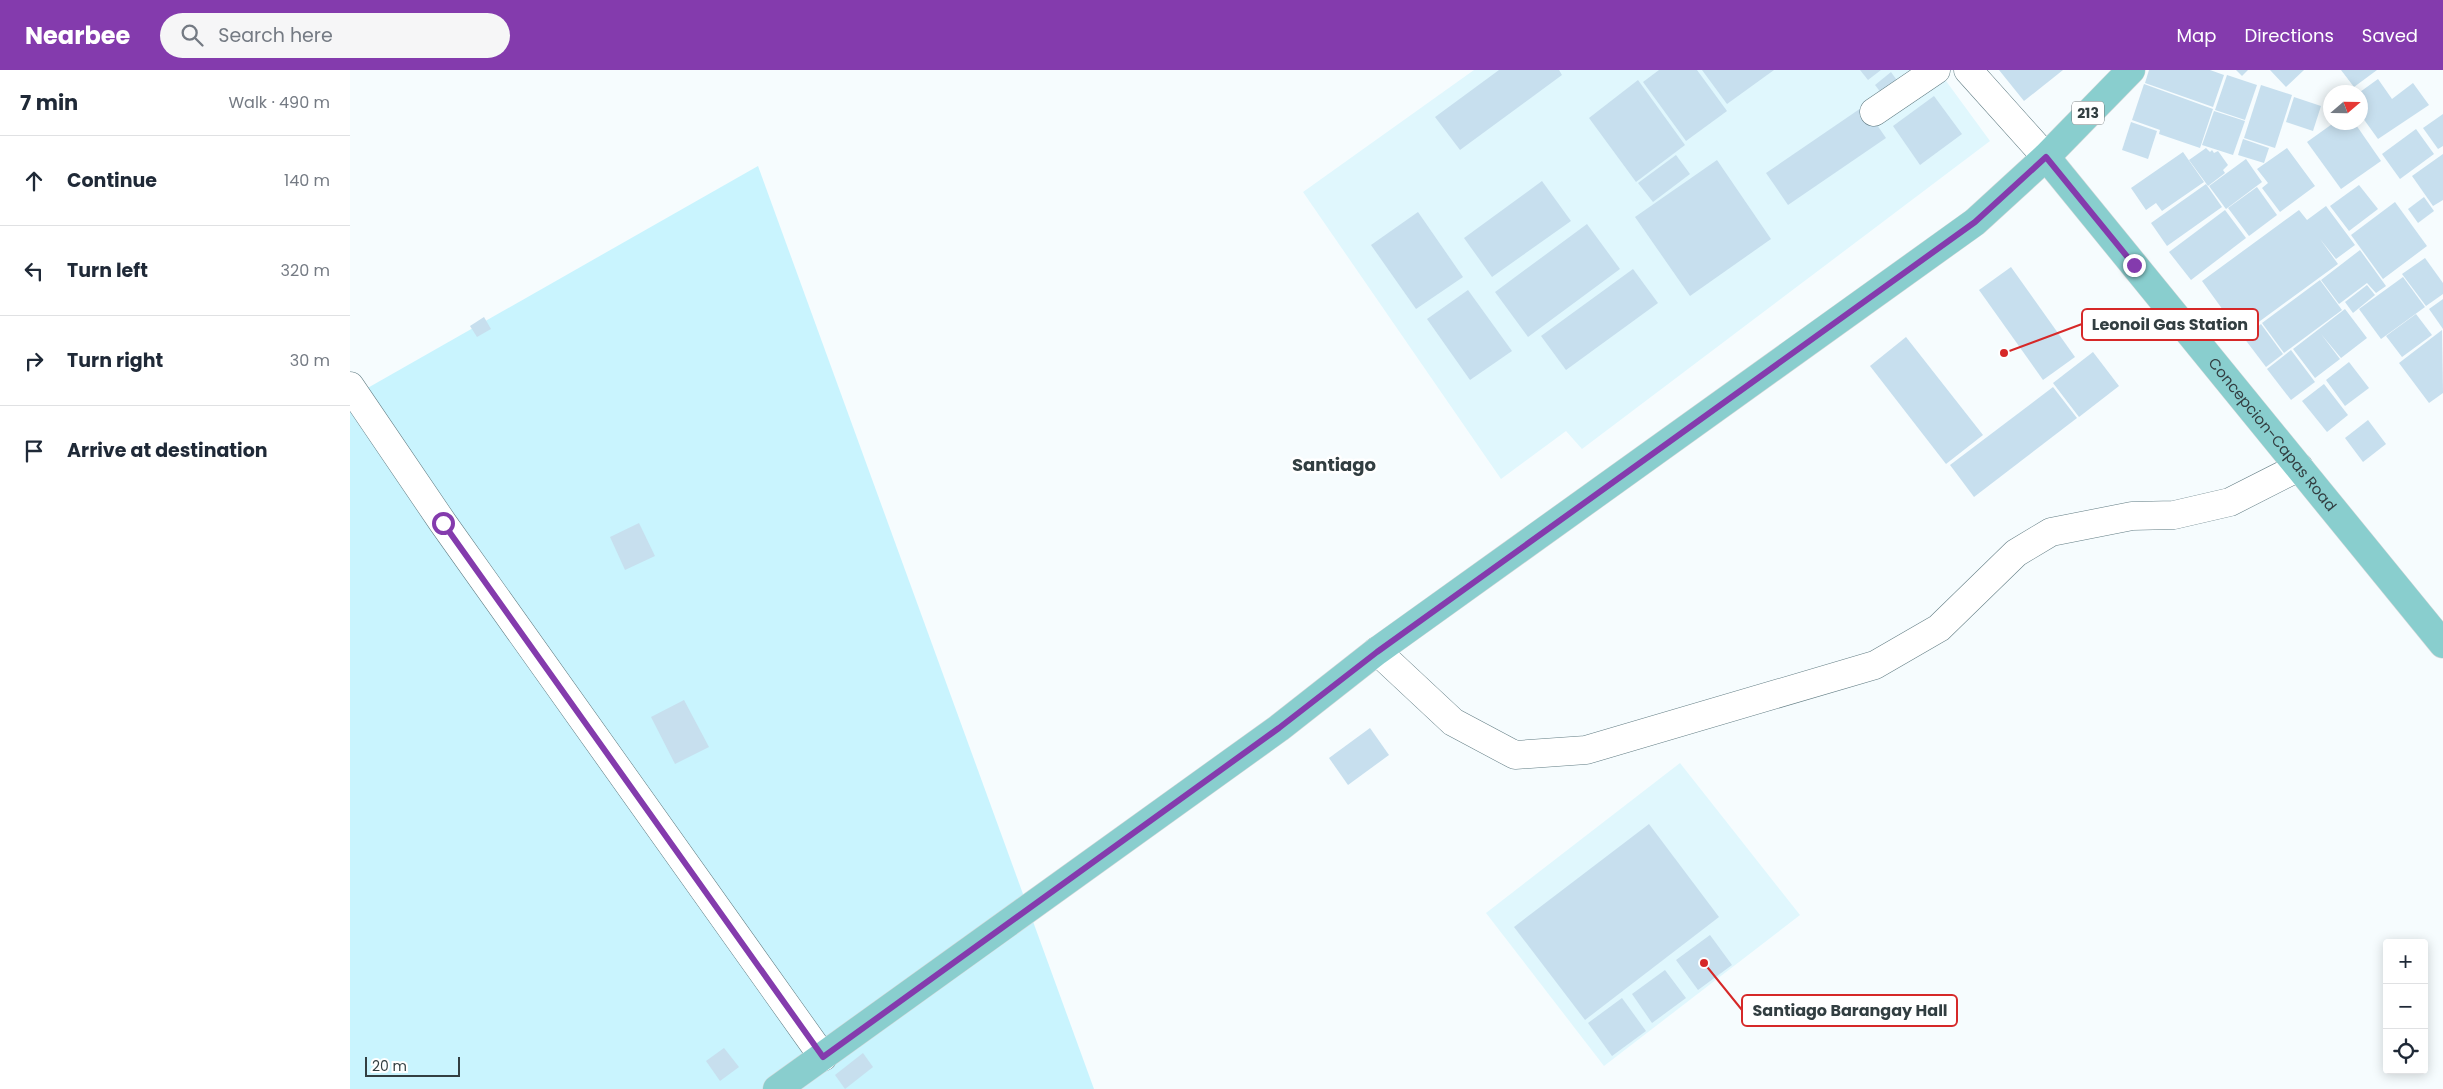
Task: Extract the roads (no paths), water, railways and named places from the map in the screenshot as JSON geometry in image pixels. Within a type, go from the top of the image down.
[{"type":"main road","name":"213","points":[[777,1089],[1271,734],[1377,652],[1975,222],[2046,157],[2131,70]]},
{"type":"main road","name":"Concepcion-Capas Road","points":[[2046,157],[2443,644]]},
{"type":"street","points":[[1874,112],[1936,70]]},
{"type":"street","points":[[1968,70],[2046,157]]},
{"type":"street","points":[[350,386],[443,523],[823,1057]]},
{"type":"street","points":[[1377,652],[1453,722],[1515,755],[1586,750],[1875,665],[1939,628],[2016,553],[2051,532],[2132,516],[2174,515],[2230,502],[2300,467]]},
{"type":"place","name":"Leonoil Gas Station","points":[[2004,353]]},
{"type":"place","name":"Santiago Barangay Hall","points":[[1704,963]]},
{"type":"district","name":"Santiago","points":[[1334,465]]}]
